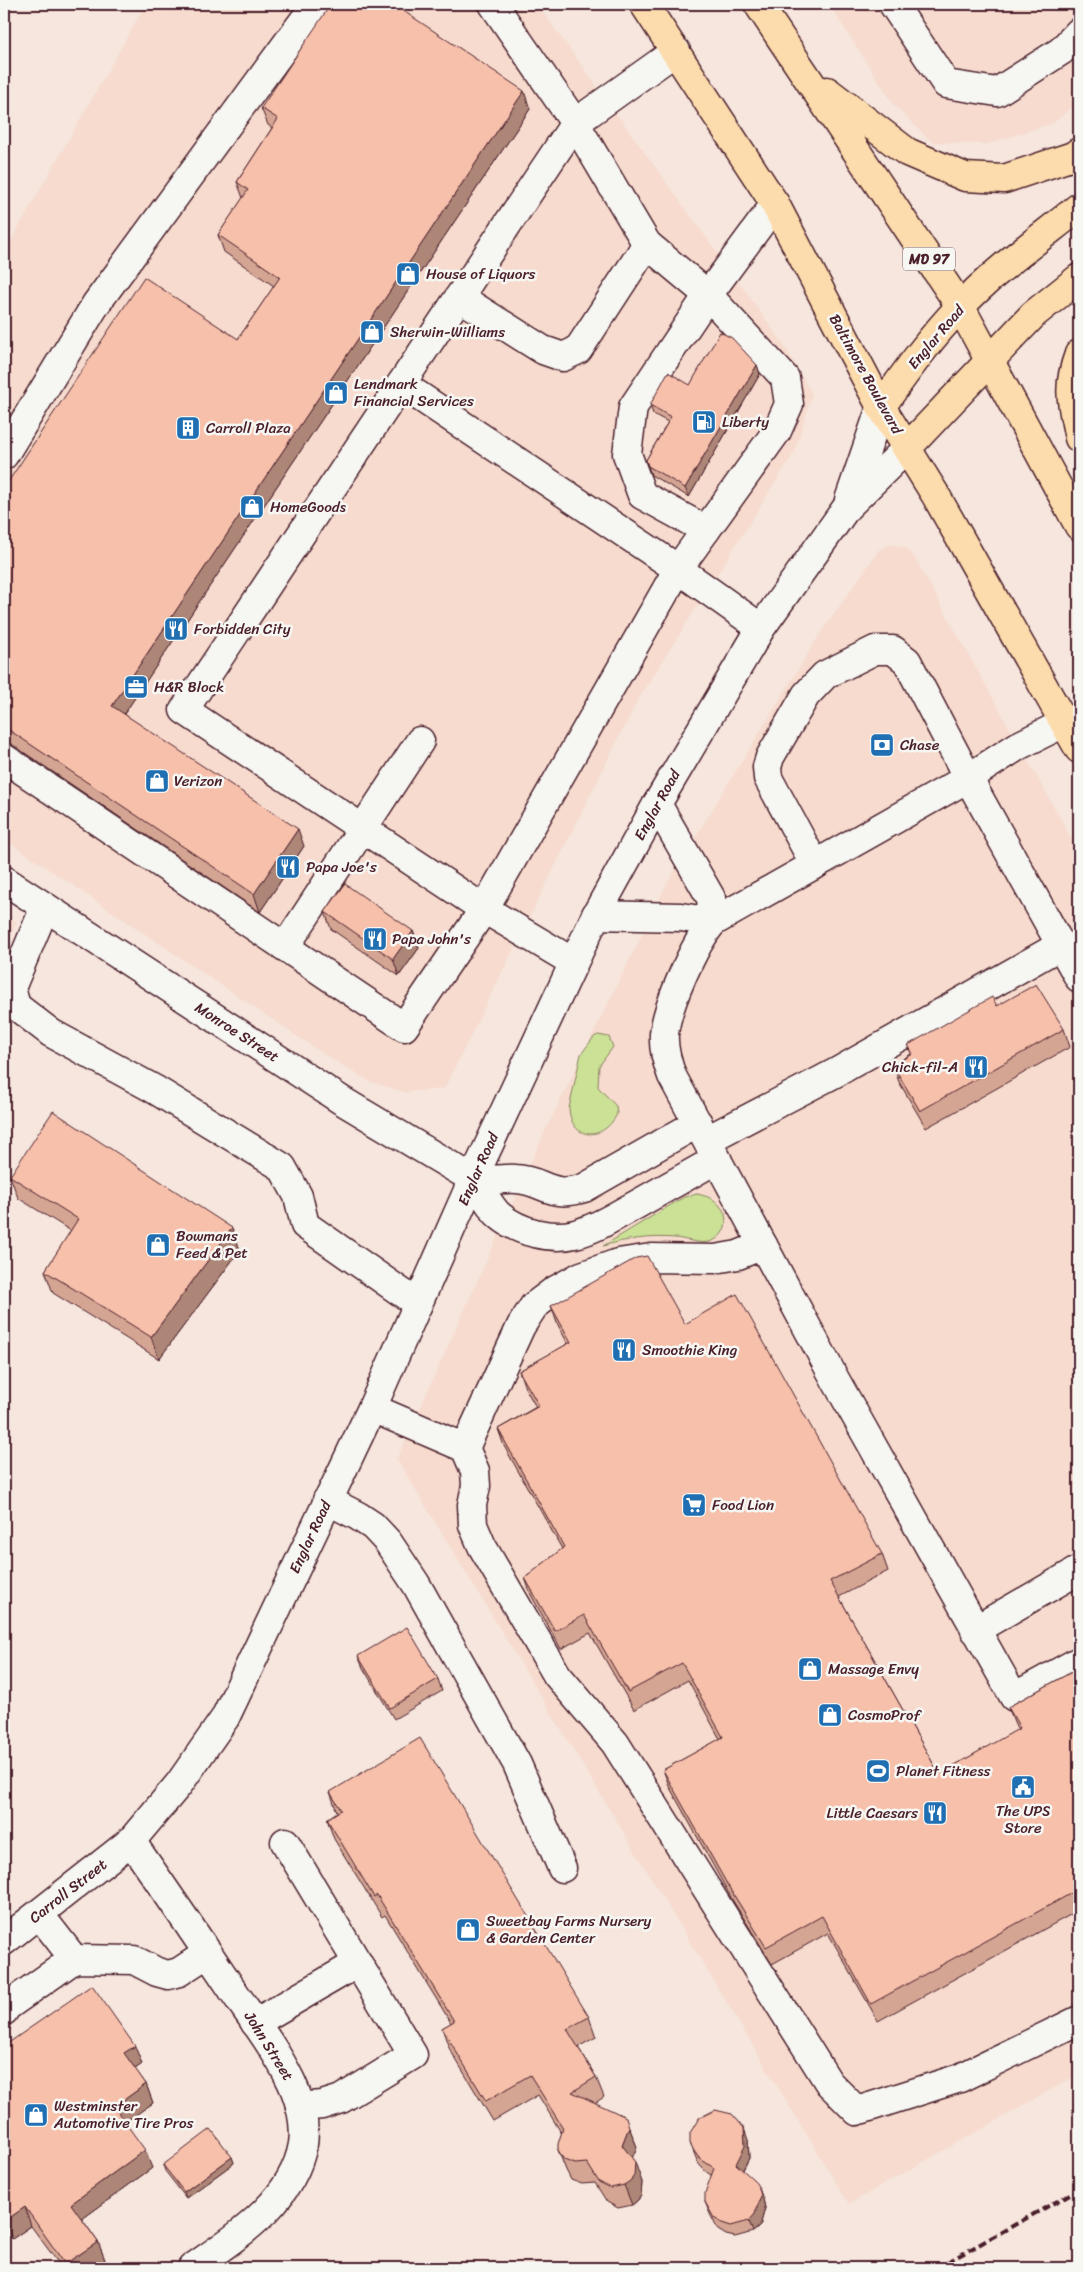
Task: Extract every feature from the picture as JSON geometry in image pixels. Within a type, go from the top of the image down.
[{"type":"main road","name":"Baltimore Boulevard","points":[[644,4],[775,204],[881,406],[907,448],[1079,749]]},
{"type":"main road","name":"MD 97","points":[[758,4],[960,306],[1079,526]]},
{"type":"main road","points":[[784,42],[831,96],[907,152],[965,177],[1004,180],[1073,156],[1079,152]]},
{"type":"main road","name":"Englar Road","points":[[881,406],[918,354],[960,306],[1010,261],[1079,207]]},
{"type":"main road","name":"Englar Road","points":[[907,448],[1034,314],[1079,278]]},
{"type":"main road","points":[[1079,354],[1072,375],[1070,393],[1079,438]]},
{"type":"street","points":[[4,456],[96,304],[316,4]]},
{"type":"street","points":[[4,758],[404,1027],[484,908],[678,569],[777,431],[789,404],[785,378],[708,296],[647,244],[575,123],[493,4]]},
{"type":"street","points":[[893,4],[946,84],[997,92],[1061,51],[1079,32]]},
{"type":"street","points":[[573,962],[484,908],[362,829],[184,710],[575,123],[676,51]]},
{"type":"street","points":[[706,530],[642,495],[627,454],[633,407],[708,296],[775,204]]},
{"type":"street","points":[[459,297],[543,350],[563,356],[578,350],[647,244]]},
{"type":"street","points":[[401,384],[678,569],[761,628]]},
{"type":"street","name":"Englar Road","points":[[847,507],[881,406]]},
{"type":"street","name":"Englar Road","points":[[131,1841],[180,1784],[224,1718],[372,1408],[473,1179],[573,962],[596,915],[657,804],[761,628],[847,507],[907,448]]},
{"type":"street","points":[[816,864],[768,778],[767,767],[770,757],[806,695],[825,675],[875,650],[893,650],[901,654],[907,661],[968,778],[1079,978]]},
{"type":"street","points":[[1064,723],[1018,746],[968,778],[712,922],[698,942],[671,1006],[664,1034],[665,1054],[672,1076],[763,1245],[1014,1698],[1079,1661]]},
{"type":"street","points":[[285,947],[420,741]]},
{"type":"street","points":[[657,804],[711,898],[712,922]]},
{"type":"street","name":"Monroe Street","points":[[4,880],[341,1100],[473,1179]]},
{"type":"street","points":[[45,907],[10,988],[16,1006],[50,1033],[154,1089],[282,1168],[298,1196],[304,1225],[418,1304]]},
{"type":"street","points":[[596,915],[682,917],[712,922]]},
{"type":"street","points":[[473,1179],[485,1182],[520,1179],[556,1191],[570,1192],[707,1141],[837,1072],[1061,945]]},
{"type":"street","points":[[473,1179],[483,1190],[494,1210],[509,1222],[533,1232],[560,1236],[585,1231],[610,1219],[707,1141]]},
{"type":"street","points":[[465,1448],[522,1326],[534,1306],[554,1291],[581,1276],[618,1263],[651,1258],[716,1259],[738,1256],[763,1245]]},
{"type":"street","points":[[372,1408],[465,1448],[475,1471],[476,1486],[472,1505],[473,1525],[482,1546],[557,1676],[615,1743],[829,2084],[857,2112],[960,2078],[1079,2020]]},
{"type":"street","points":[[327,1500],[374,1526],[388,1542],[416,1584],[517,1764],[562,1868]]},
{"type":"street","points":[[975,1630],[1079,1570]]},
{"type":"street","name":"Carroll Street","points":[[4,1941],[131,1841]]},
{"type":"street","name":"John Street","points":[[131,1841],[282,2062],[300,2106],[303,2143],[297,2164],[287,2185],[257,2219],[192,2268]]},
{"type":"street","points":[[284,1842],[413,2055],[341,2099],[322,2106],[300,2106]]},
{"type":"street","points":[[39,1914],[74,1959]]},
{"type":"street","points":[[4,2011],[6,2007],[74,1959],[134,1960],[157,1972],[168,1975],[180,1972],[208,1953]]},
{"type":"street","points":[[255,2023],[358,1963]]},
{"type":"shaded area","name":"Carroll Plaza","points":[[146,4],[537,4],[782,342],[812,394],[795,451],[636,703],[444,1089],[405,1092],[371,1082],[325,1055],[4,839],[4,253]]},
{"type":"shaded area","points":[[829,4],[1079,4],[1079,102],[1053,123],[987,144],[932,142],[894,105]]},
{"type":"shaded area","points":[[891,544],[905,548],[914,557],[1079,852],[1079,2074],[849,2204],[397,1459],[547,1127],[668,882],[820,634],[880,549]]},
{"type":"shaded area","points":[[4,913],[16,921],[4,960]]},
{"type":"green space","points":[[598,1035],[609,1037],[613,1047],[599,1066],[598,1087],[616,1106],[617,1114],[604,1129],[597,1133],[589,1134],[582,1132],[576,1127],[571,1119],[569,1108],[581,1054],[594,1037]]},
{"type":"green space","points":[[697,1194],[718,1203],[725,1216],[726,1222],[723,1232],[715,1240],[701,1242],[666,1237],[630,1240],[603,1246],[684,1197]]},
{"type":"building","name":"Carroll Plaza","points":[[331,4],[393,4],[524,91],[112,706],[298,829],[254,894],[4,727],[4,488],[144,277],[238,339],[280,277],[218,235],[248,190],[237,182],[278,119],[261,108]]},
{"type":"building","name":"Liberty","points":[[720,332],[732,338],[757,365],[685,488],[648,466],[646,460],[671,417],[650,405],[668,372],[690,385]]},
{"type":"building","points":[[345,884],[413,931],[393,959],[325,912]]},
{"type":"building","name":"Chick-fil-A","points":[[1036,984],[1064,1029],[920,1111],[893,1065],[913,1054],[908,1045],[992,997],[997,1006]]},
{"type":"building","name":"Bowmans Feed & Pet","points":[[53,1111],[232,1228],[151,1337],[45,1271],[78,1219],[10,1176]]},
{"type":"building","points":[[647,1256],[685,1324],[737,1294],[882,1554],[830,1581],[939,1774],[1020,1728],[1008,1707],[1079,1668],[1079,1889],[871,2004],[822,1916],[766,1947],[727,1884],[663,1770],[723,1737],[682,1663],[628,1692],[584,1615],[555,1631],[525,1578],[564,1547],[498,1429],[539,1406],[519,1371],[571,1342],[551,1306],[636,1258]]},
{"type":"building","points":[[407,1627],[438,1679],[390,1708],[358,1656]]},
{"type":"building","name":"Sweetbay Farms Nursery & Garden Center","points":[[420,1738],[589,2017],[567,2029],[596,2077],[572,2092],[626,2117],[629,2127],[622,2145],[635,2162],[634,2176],[624,2185],[611,2188],[599,2182],[587,2163],[575,2164],[564,2160],[558,2150],[563,2128],[530,2075],[486,2101],[442,2028],[454,2021],[377,1895],[374,1897],[327,1819],[341,1810],[330,1792]]},
{"type":"building","points":[[92,1985],[135,2046],[124,2053],[146,2084],[114,2107],[145,2150],[71,2204],[98,2242],[65,2264],[25,2207],[5,2221],[4,2219],[4,2046]]},
{"type":"building","points":[[715,2110],[732,2114],[744,2128],[745,2146],[736,2164],[754,2180],[761,2196],[755,2214],[749,2221],[731,2226],[714,2218],[705,2202],[705,2193],[714,2168],[699,2158],[690,2143],[690,2133],[699,2118]]},
{"type":"building","points":[[211,2129],[232,2157],[184,2192],[163,2165]]},
{"type":"railway","points":[[937,2268],[1079,2189]]},
{"type":"place","name":"House of Liquors","points":[[408,274]]},
{"type":"place","name":"Sherwin-Williams","points":[[372,332]]},
{"type":"place","name":"Lendmark Financial Services","points":[[336,393]]},
{"type":"place","name":"Liberty","points":[[704,422]]},
{"type":"place","name":"Carroll Plaza","points":[[188,428]]},
{"type":"place","name":"HomeGoods","points":[[252,507]]},
{"type":"place","name":"Forbidden City","points":[[176,629]]},
{"type":"place","name":"H&R Block","points":[[136,687]]},
{"type":"place","name":"Chase","points":[[882,745]]},
{"type":"place","name":"Verizon","points":[[157,781]]},
{"type":"place","name":"Papa Joe's","points":[[288,867]]},
{"type":"place","name":"Papa John's","points":[[375,939]]},
{"type":"place","name":"Chick-fil-A","points":[[976,1067]]},
{"type":"place","name":"Bowmans Feed & Pet","points":[[158,1245]]},
{"type":"place","name":"Smoothie King","points":[[624,1350]]},
{"type":"place","name":"Food Lion","points":[[694,1505]]},
{"type":"place","name":"Massage Envy","points":[[810,1669]]},
{"type":"place","name":"CosmoProf","points":[[830,1715]]},
{"type":"place","name":"Planet Fitness","points":[[878,1771]]},
{"type":"place","name":"The UPS Store","points":[[1023,1787]]},
{"type":"place","name":"Little Caesars","points":[[935,1813]]},
{"type":"place","name":"Sweetbay Farms Nursery & Garden Center","points":[[468,1930]]},
{"type":"place","name":"Westminster Automotive Tire Pros","points":[[36,2115]]}]
